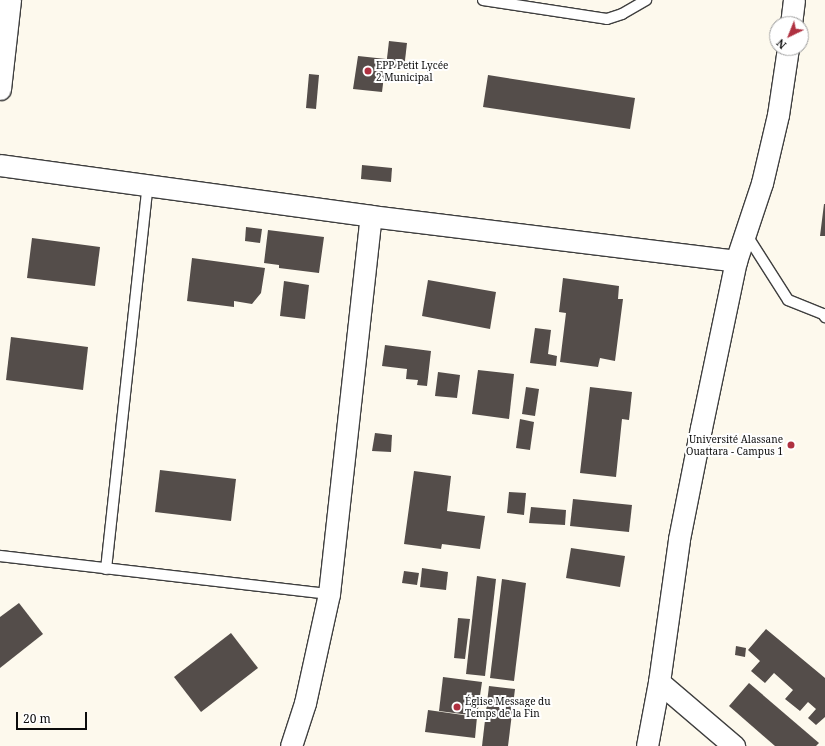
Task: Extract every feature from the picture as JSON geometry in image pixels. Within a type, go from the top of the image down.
[{"type":"street","points":[[0,88],[10,0]]},
{"type":"street","points":[[792,16],[794,0]]},
{"type":"street","points":[[647,746],[659,682],[680,539],[736,261],[762,183],[778,115],[787,56]]},
{"type":"street","points":[[0,165],[371,216],[736,261]]},
{"type":"street","points":[[291,746],[305,703],[329,594],[371,216]]},
{"type":"street","points":[[659,682],[734,746]]},
{"type":"lane","points":[[483,0],[607,19],[622,14],[646,0]]},
{"type":"lane","points":[[106,568],[148,185]]},
{"type":"lane","points":[[746,234],[788,300],[823,314],[825,317]]},
{"type":"lane","points":[[0,556],[329,594]]},
{"type":"building","points":[[389,41],[407,43],[404,69],[386,67]]},
{"type":"building","points":[[358,56],[386,59],[382,92],[353,89]]},
{"type":"building","points":[[309,74],[319,75],[316,109],[306,108]]},
{"type":"building","points":[[488,75],[635,98],[630,129],[483,107]]},
{"type":"building","points":[[362,165],[392,168],[391,182],[361,179]]},
{"type":"building","points":[[824,204],[825,236],[820,236]]},
{"type":"building","points":[[246,227],[262,229],[260,243],[245,241]]},
{"type":"building","points":[[268,230],[324,237],[319,273],[279,268],[279,265],[264,263]]},
{"type":"building","points":[[32,238],[100,247],[95,286],[27,278]]},
{"type":"building","points":[[192,258],[265,268],[261,293],[252,304],[234,301],[234,307],[187,301]]},
{"type":"building","points":[[563,278],[619,286],[618,299],[623,299],[615,361],[600,358],[598,367],[560,362],[566,313],[559,312]]},
{"type":"building","points":[[428,280],[496,292],[490,329],[422,316]]},
{"type":"building","points":[[284,281],[309,285],[305,319],[280,316]]},
{"type":"building","points":[[535,328],[551,330],[548,354],[557,356],[556,366],[530,363]]},
{"type":"building","points":[[11,337],[88,347],[83,390],[6,380]]},
{"type":"building","points":[[385,345],[431,351],[427,386],[417,385],[418,380],[406,379],[407,369],[382,366]]},
{"type":"building","points":[[478,370],[514,374],[509,419],[472,414]]},
{"type":"building","points":[[438,372],[460,375],[457,398],[435,396]]},
{"type":"building","points":[[526,387],[539,389],[535,416],[522,414]]},
{"type":"building","points":[[590,387],[632,392],[629,420],[622,419],[616,477],[580,473]]},
{"type":"building","points":[[520,419],[534,422],[530,450],[516,448]]},
{"type":"building","points":[[375,433],[392,435],[391,452],[372,451]]},
{"type":"building","points":[[160,470],[236,479],[231,521],[155,512]]},
{"type":"building","points":[[414,471],[451,476],[447,511],[485,516],[480,549],[442,544],[441,549],[404,544]]},
{"type":"building","points":[[509,492],[526,493],[524,515],[507,513]]},
{"type":"building","points":[[573,499],[632,505],[629,532],[570,526]]},
{"type":"building","points":[[531,507],[566,510],[565,525],[529,523]]},
{"type":"building","points":[[571,548],[625,556],[620,587],[566,578]]},
{"type":"building","points":[[422,568],[448,572],[446,590],[420,587]]},
{"type":"building","points":[[404,571],[419,573],[417,585],[402,583]]},
{"type":"building","points":[[477,576],[496,579],[485,676],[466,674]]},
{"type":"building","points":[[502,579],[526,583],[514,681],[490,678]]},
{"type":"building","points":[[19,603],[43,634],[0,668],[0,617]]},
{"type":"building","points":[[458,618],[470,619],[465,659],[454,658]]},
{"type":"building","points":[[766,629],[825,678],[825,717],[816,725],[808,718],[816,709],[808,702],[800,711],[785,699],[793,690],[774,673],[765,683],[751,671],[760,661],[748,650]]},
{"type":"building","points":[[231,633],[258,668],[201,712],[174,677]]},
{"type":"building","points":[[736,646],[746,648],[745,657],[735,655]]},
{"type":"building","points":[[443,677],[482,682],[477,716],[439,711]]},
{"type":"building","points":[[749,683],[819,743],[816,746],[775,746],[729,706]]},
{"type":"building","points":[[489,686],[515,689],[508,746],[482,746]]},
{"type":"building","points":[[428,710],[477,717],[475,738],[425,732]]},
{"type":"place","name":"EPP Petit Lycée 2 Municipal","points":[[368,71]]},
{"type":"place","name":"Université Alassane Ouattara - Campus 1","points":[[791,445]]},
{"type":"place","name":"Église Message du Temps de la Fin","points":[[457,707]]}]
